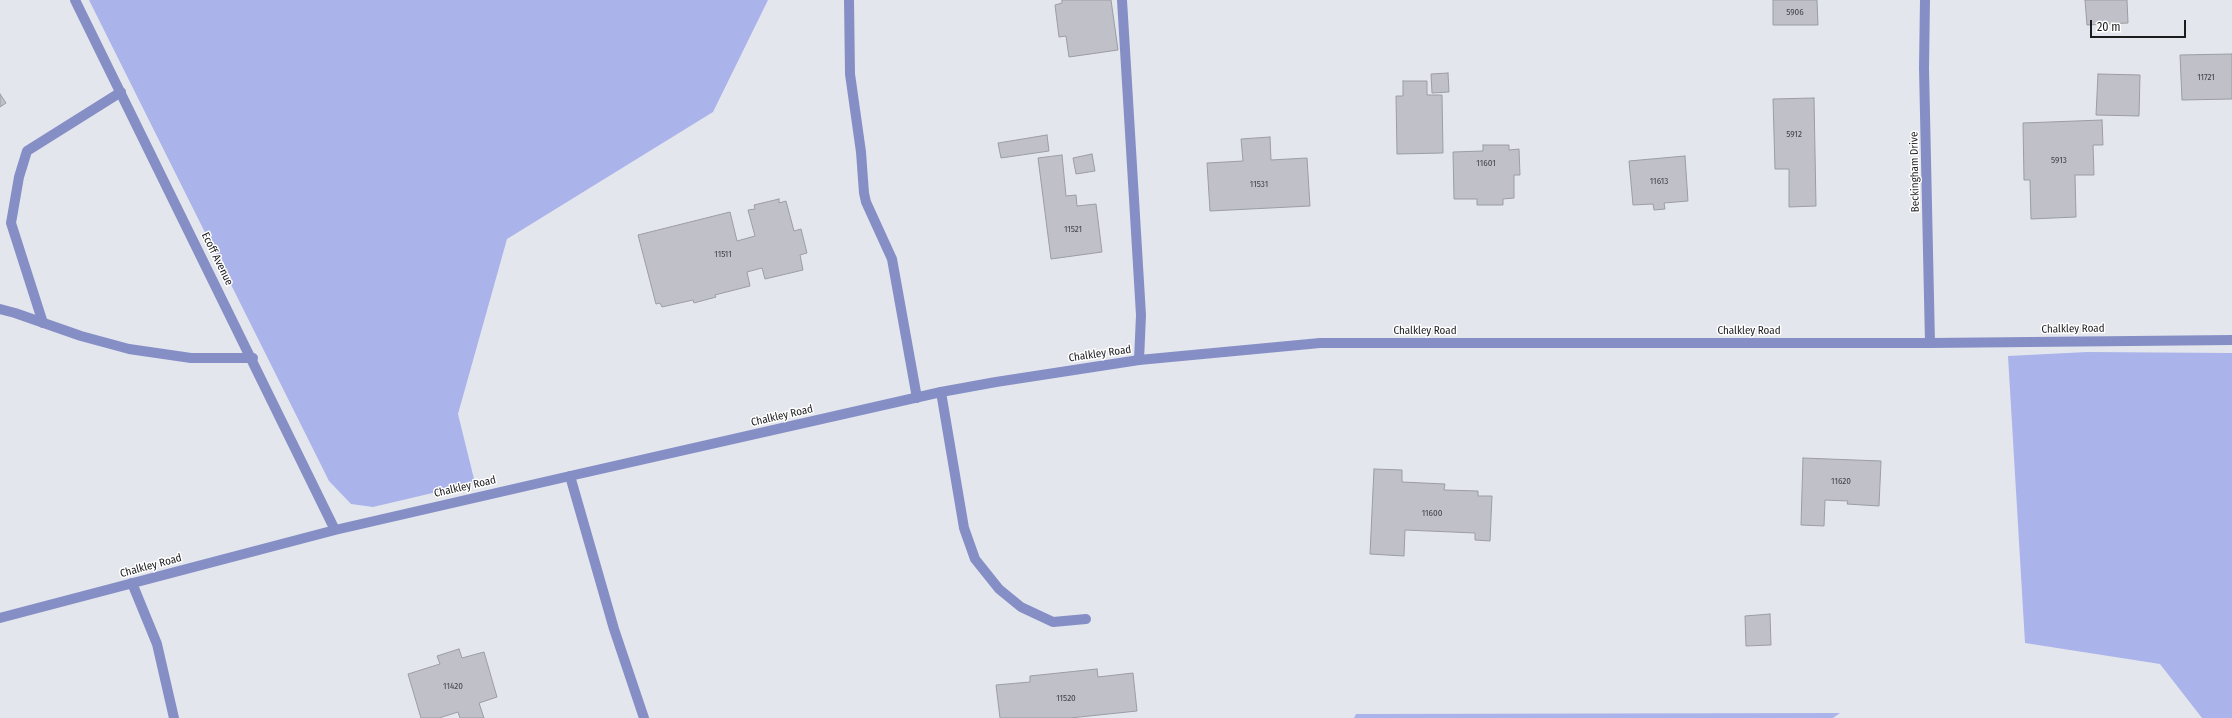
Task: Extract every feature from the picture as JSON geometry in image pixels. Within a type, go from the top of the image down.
[{"type":"street","name":"Ecoff Avenue","points":[[75,0],[252,358],[335,530]]},
{"type":"street","points":[[849,0],[850,74],[861,152],[864,193],[866,202],[892,259],[916,398]]},
{"type":"street","points":[[1122,0],[1141,315],[1139,360]]},
{"type":"street","name":"Beckingham Drive","points":[[1925,0],[1924,68],[1930,343]]},
{"type":"street","points":[[43,323],[11,223],[19,177],[27,151],[121,92]]},
{"type":"street","points":[[0,310],[81,336],[129,349],[191,358],[252,358]]},
{"type":"street","name":"Chalkley Road","points":[[0,618],[335,530],[570,476],[941,392],[1139,360],[1320,343],[1930,343],[2232,340]]},
{"type":"street","points":[[941,392],[964,528],[975,559],[999,589],[1021,607],[1053,622],[1086,619]]},
{"type":"street","points":[[570,476],[614,629],[644,718]]},
{"type":"street","points":[[132,584],[157,644],[174,718]]},
{"type":"shaded area","points":[[89,0],[768,0],[713,112],[507,239],[458,414],[475,483],[373,507],[351,504],[329,481]]},
{"type":"shaded area","points":[[2087,352],[2232,353],[2232,718],[2202,718],[2160,664],[2025,643],[2008,356]]},
{"type":"shaded area","points":[[1840,713],[1833,718],[1354,718],[1356,714]]},
{"type":"building","points":[[1062,0],[1111,0],[1118,50],[1069,57],[1066,36],[1059,37],[1055,5],[1062,3]]},
{"type":"building","points":[[1773,0],[1817,0],[1818,25],[1773,25]]},
{"type":"building","points":[[2085,0],[2127,0],[2128,23],[2087,25]]},
{"type":"building","points":[[2232,54],[2232,99],[2182,100],[2180,55]]},
{"type":"building","points":[[1448,73],[1449,92],[1432,93],[1431,74]]},
{"type":"building","points":[[2098,74],[2140,75],[2139,116],[2096,115]]},
{"type":"building","points":[[1403,81],[1427,81],[1427,95],[1442,95],[1443,153],[1397,154],[1396,96],[1403,96]]},
{"type":"building","points":[[0,94],[6,103],[0,107]]},
{"type":"building","points":[[1814,98],[1816,206],[1789,207],[1789,169],[1775,169],[1773,99]]},
{"type":"building","points":[[2102,120],[2103,145],[2093,145],[2094,175],[2075,175],[2076,217],[2031,219],[2030,180],[2024,180],[2023,123]]},
{"type":"building","points":[[1047,135],[1049,151],[1001,158],[998,143]]},
{"type":"building","points":[[1270,137],[1271,160],[1307,158],[1310,206],[1210,211],[1207,163],[1243,161],[1241,139]]},
{"type":"building","points":[[1483,145],[1509,145],[1509,150],[1519,149],[1520,175],[1514,175],[1514,198],[1503,199],[1503,205],[1477,205],[1477,199],[1454,199],[1453,152],[1483,151]]},
{"type":"building","points":[[1092,154],[1095,171],[1076,174],[1073,158]]},
{"type":"building","points":[[1062,155],[1066,196],[1076,195],[1077,206],[1096,204],[1102,252],[1051,259],[1038,158]]},
{"type":"building","points":[[1685,156],[1688,201],[1664,203],[1665,209],[1654,210],[1653,204],[1633,205],[1629,161]]},
{"type":"building","points":[[779,199],[779,203],[786,201],[794,231],[801,229],[807,253],[800,255],[803,270],[765,279],[762,268],[747,272],[750,286],[715,295],[716,297],[694,303],[693,300],[662,307],[660,303],[656,304],[638,235],[730,212],[737,241],[755,236],[748,210],[755,209],[754,205]]},
{"type":"building","points":[[1803,458],[1881,461],[1879,506],[1847,504],[1848,501],[1825,500],[1824,526],[1801,525]]},
{"type":"building","points":[[1374,469],[1402,470],[1402,482],[1445,484],[1444,490],[1478,491],[1478,496],[1492,496],[1490,541],[1475,540],[1475,533],[1405,530],[1404,556],[1370,554]]},
{"type":"building","points":[[1770,614],[1771,645],[1746,646],[1745,616]]},
{"type":"building","points":[[459,649],[462,658],[484,652],[497,697],[479,703],[484,718],[460,718],[458,712],[439,718],[421,718],[408,674],[440,664],[437,656]]},
{"type":"building","points":[[1097,669],[1098,677],[1133,673],[1137,711],[1070,718],[1000,718],[996,685],[1030,682],[1030,676]]}]
